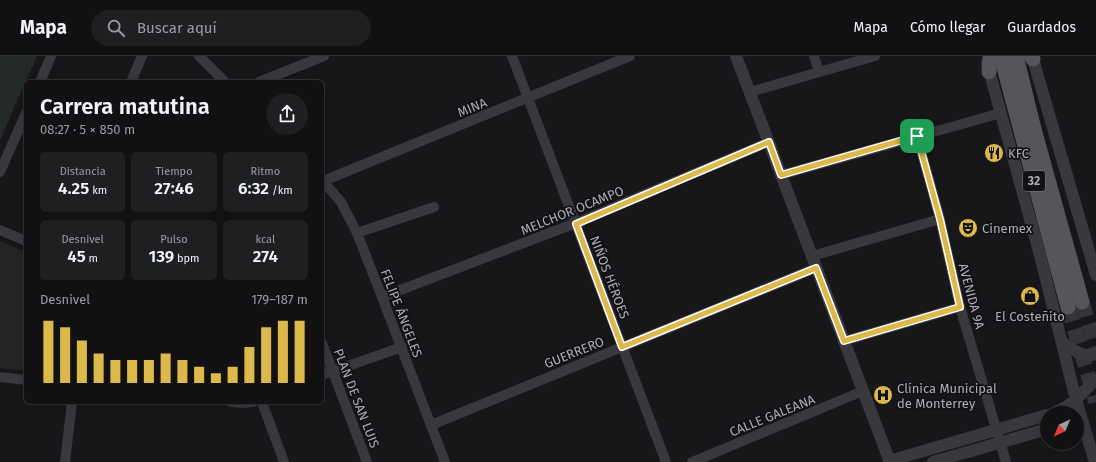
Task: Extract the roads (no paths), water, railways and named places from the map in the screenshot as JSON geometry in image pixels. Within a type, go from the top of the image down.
[{"type":"main road","points":[[989,72],[990,56]]},
{"type":"main road","name":"32","points":[[1001,56],[1075,304],[1016,56]]},
{"type":"street","points":[[41,80],[51,56]]},
{"type":"street","points":[[131,80],[142,56]]},
{"type":"street","points":[[199,56],[221,80]]},
{"type":"street","points":[[264,80],[324,56]]},
{"type":"street","name":"NIÑOS HÉROES","points":[[512,56],[666,462]]},
{"type":"street","name":"MINA","points":[[324,179],[630,56]]},
{"type":"street","points":[[736,56],[889,461],[1040,417]]},
{"type":"street","points":[[814,56],[818,72]]},
{"type":"street","points":[[750,92],[875,56]]},
{"type":"street","points":[[984,56],[1041,259],[1077,406]]},
{"type":"street","points":[[1032,57],[1096,275]]},
{"type":"street","points":[[781,175],[1001,113]]},
{"type":"street","points":[[0,172],[24,118]]},
{"type":"street","name":"AVENIDA 9A","points":[[917,136],[940,219],[960,307],[1006,462]]},
{"type":"street","name":"MELCHOR OCAMPO","points":[[382,297],[576,224],[769,142]]},
{"type":"street","name":"FELIPE ÁNGELES","points":[[324,182],[341,202],[357,233],[445,462]]},
{"type":"street","points":[[357,233],[434,207]]},
{"type":"street","points":[[812,256],[940,219]]},
{"type":"street","points":[[0,230],[24,240]]},
{"type":"street","name":"GUERRERO","points":[[431,425],[816,268]]},
{"type":"street","points":[[844,341],[960,307]]},
{"type":"street","points":[[1062,342],[1079,354],[1088,356],[1096,354]]},
{"type":"street","points":[[324,375],[402,347]]},
{"type":"street","name":"PLAN DE SAN LUIS","points":[[324,348],[367,462]]},
{"type":"street","points":[[0,378],[24,380]]},
{"type":"street","points":[[1068,406],[1096,380]]},
{"type":"street","name":"CALLE GALEANA","points":[[692,462],[863,391]]},
{"type":"street","points":[[65,462],[72,404]]},
{"type":"street","points":[[263,404],[284,462]]},
{"type":"street","points":[[1084,427],[1096,429]]},
{"type":"street","points":[[933,462],[1040,431]]},
{"type":"street","points":[[1084,436],[1095,462]]},
{"type":"tunnel","points":[[1082,302],[1096,349]]},
{"type":"tunnel","points":[[1068,307],[1096,402]]},
{"type":"place","name":"KFC","points":[[994,153]]},
{"type":"place","name":"Cinemex","points":[[968,228]]},
{"type":"place","name":"El Costeñito","points":[[1030,296]]},
{"type":"place","name":"Clínica Municipal de Monterrey","points":[[883,395]]}]
